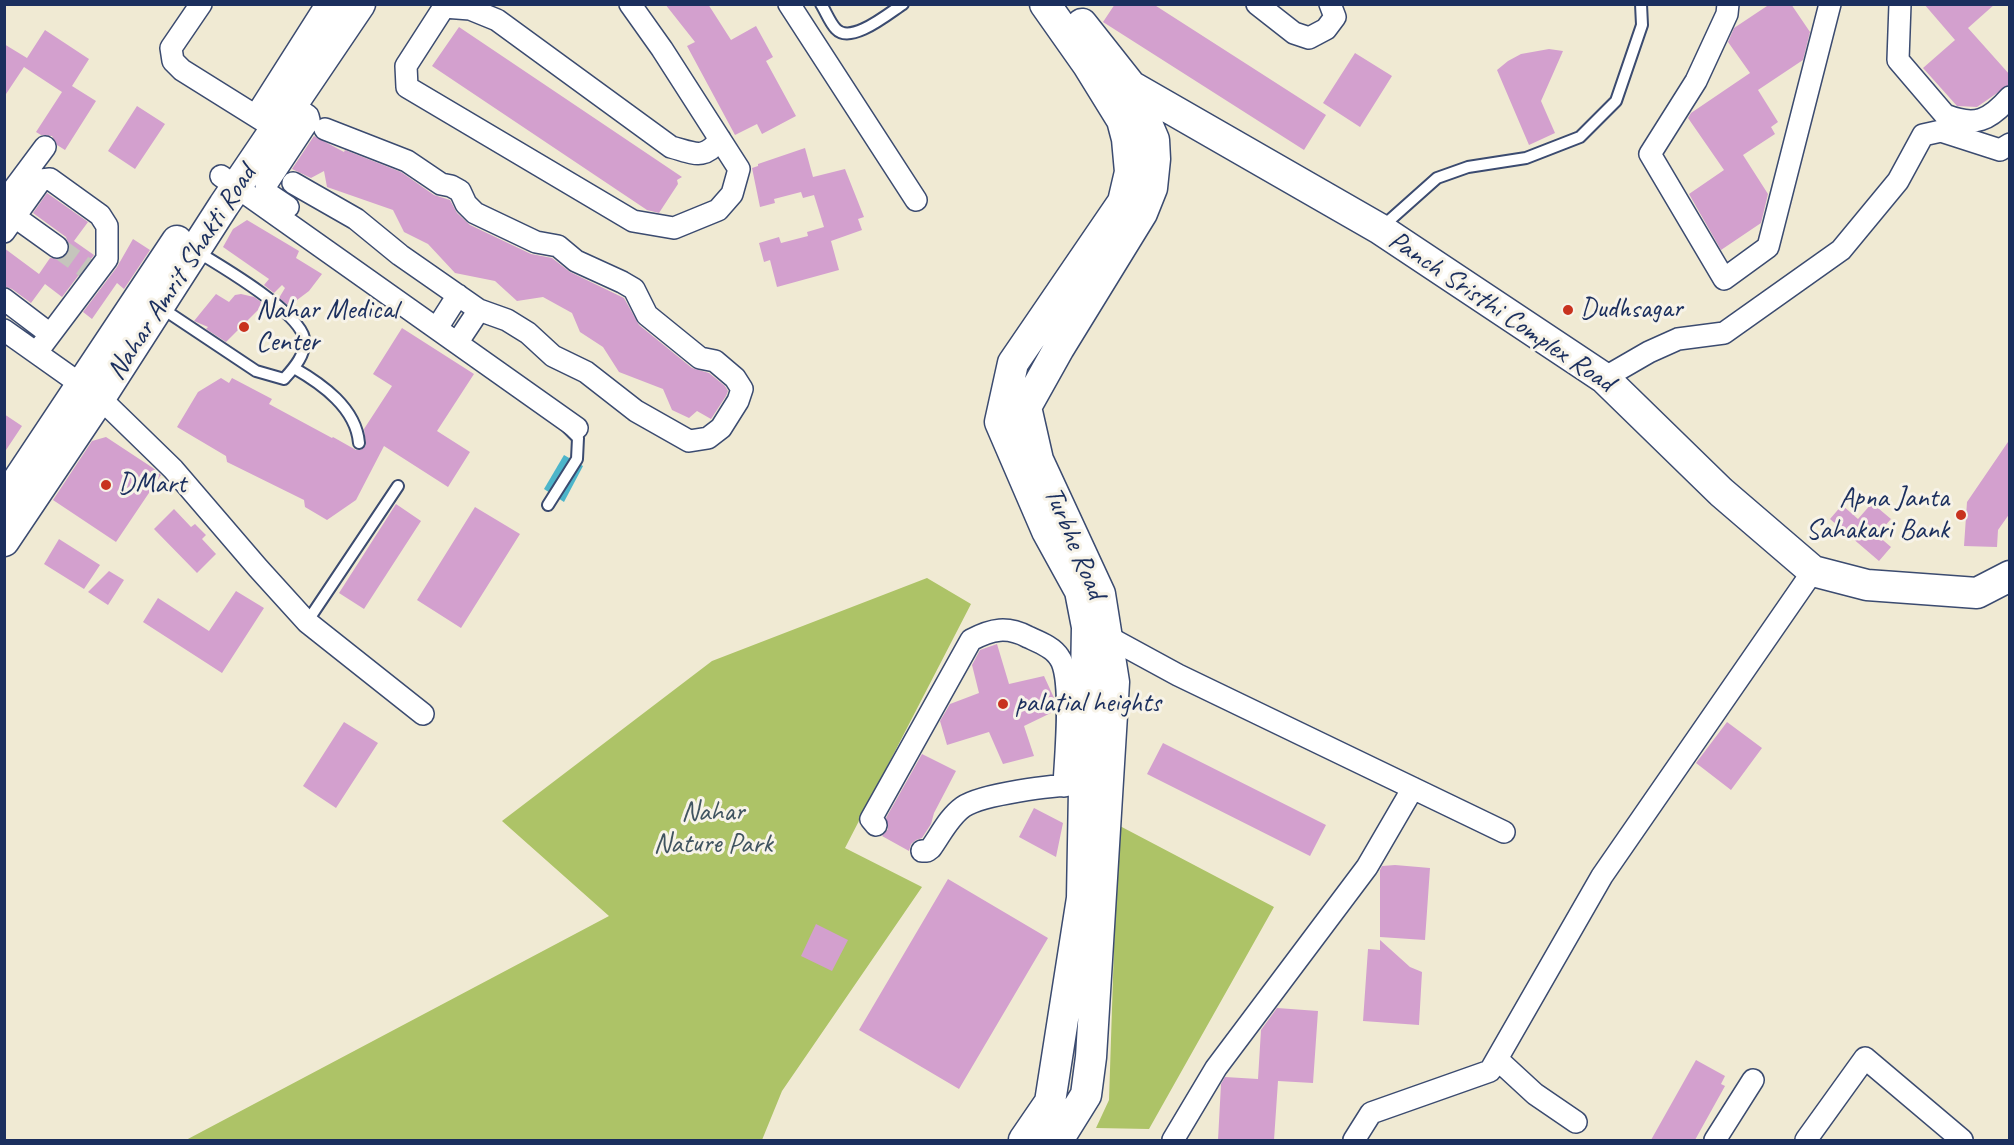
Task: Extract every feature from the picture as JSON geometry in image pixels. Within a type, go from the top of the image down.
[{"type":"street","points":[[201,4],[171,48],[173,61],[182,70],[276,117],[308,116],[309,120],[266,185],[267,193],[302,219],[305,224],[299,232]]},
{"type":"street","name":"Nahar Amrit Shakti Road","points":[[276,117],[332,4]]},
{"type":"street","name":"Nahar Amrit Shakti Road","points":[[4,541],[10,507],[91,391],[226,185],[360,4]]},
{"type":"street","points":[[630,4],[662,49],[720,139],[739,169],[732,194],[718,210],[674,228],[633,221],[407,87],[406,66],[444,7],[470,9],[497,20],[671,147],[700,154],[711,150],[720,139]]},
{"type":"street","points":[[789,4],[916,200]]},
{"type":"street","points":[[1045,4],[1122,120],[1127,139],[1130,172],[1123,202],[1013,363],[1000,422],[1047,531],[1080,591],[1097,632],[1178,675],[1504,832]]},
{"type":"street","points":[[1066,4],[1131,86]]},
{"type":"street","points":[[1257,4],[1294,33],[1310,38],[1326,29],[1335,17],[1330,4]]},
{"type":"street","points":[[1728,4],[1727,14],[1696,81],[1650,154],[1724,279],[1768,247],[1830,4]]},
{"type":"street","points":[[1900,4],[1898,60],[1945,115],[1956,120],[1978,122],[1989,117],[2008,100]]},
{"type":"street","name":"Panch Sristhi Complex Road","points":[[1099,84],[1131,86],[1380,229],[1604,378],[1721,492],[1813,571],[1867,585],[1977,593],[2010,576]]},
{"type":"street","name":"Turbhe Road","points":[[1058,1140],[1086,1095],[1091,1057],[1092,897],[1086,786],[1114,682],[1097,632],[1100,594],[1038,460],[1026,407],[1142,213],[1152,188],[1154,140],[1131,86]]},
{"type":"street","points":[[293,183],[356,219],[400,255],[479,310],[507,320],[528,333],[553,357],[586,372],[636,411],[689,441],[708,438],[721,428],[738,401],[742,389],[735,378],[715,361],[700,357],[647,315],[634,290],[622,282],[576,261],[558,246],[536,242],[475,213],[466,204],[460,191],[441,184],[407,161],[325,129]]},
{"type":"street","points":[[1604,378],[1649,352],[1678,339],[1724,333],[1842,250],[1898,181],[1923,135],[1941,131],[2000,150],[2010,144]]},
{"type":"street","points":[[7,215],[45,147]]},
{"type":"street","points":[[7,215],[41,180],[50,179],[99,215],[107,226],[107,259],[38,352]]},
{"type":"street","points":[[226,185],[299,232],[577,428]]},
{"type":"street","points":[[7,215],[57,247]]},
{"type":"street","name":"Nahar Amrit Shakti Road","points":[[91,391],[159,307],[187,245]]},
{"type":"street","points":[[437,328],[458,295]]},
{"type":"street","points":[[4,299],[50,334]]},
{"type":"street","points":[[457,343],[479,310]]},
{"type":"street","points":[[4,330],[91,391],[173,469],[307,622],[423,714]]},
{"type":"street","points":[[1010,376],[1038,385]]},
{"type":"street","points":[[1354,1140],[1371,1113],[1490,1071],[1602,876],[1813,571]]},
{"type":"street","points":[[876,825],[871,819],[971,640],[994,631],[1014,630],[1048,647],[1060,657],[1067,679],[1086,786],[988,796],[972,802],[954,814],[931,848],[922,851]]},
{"type":"street","points":[[1173,1140],[1216,1068],[1367,867],[1413,788]]},
{"type":"street","points":[[1024,1140],[1050,1102],[1092,897]]},
{"type":"street","points":[[1806,1140],[1865,1058],[1962,1140]]},
{"type":"street","points":[[1497,1059],[1536,1094],[1576,1122]]},
{"type":"street","points":[[1715,1140],[1753,1080]]},
{"type":"street","points":[[1052,1088],[1086,1095]]},
{"type":"lane","points":[[822,4],[837,31],[847,34],[858,33],[903,4]]},
{"type":"lane","points":[[1380,229],[1437,178],[1468,167],[1526,158],[1580,137],[1616,101],[1642,25],[1641,4]]},
{"type":"lane","points":[[226,185],[567,426],[578,438],[578,459],[548,505]]},
{"type":"lane","points":[[159,307],[256,371],[284,379],[304,351],[304,338],[296,324],[282,309],[187,245]]},
{"type":"lane","points":[[294,368],[311,378],[349,412],[358,434],[359,443]]},
{"type":"lane","points":[[307,622],[398,486]]},
{"type":"green space","name":"Nahar Nature Park","points":[[927,578],[971,604],[845,848],[922,887],[782,1091],[762,1140],[186,1140],[609,916],[502,821],[712,661]]},
{"type":"green space","points":[[1118,825],[1274,907],[1149,1129],[1096,1128],[1109,1100]]},
{"type":"water","points":[[564,455],[583,466],[564,502],[544,489]]},
{"type":"building","points":[[665,4],[708,4],[731,40],[756,26],[773,57],[766,61],[796,116],[762,134],[757,124],[735,135],[687,46],[695,42]]},
{"type":"building","points":[[1115,4],[1153,4],[1326,115],[1304,150],[1103,22]]},
{"type":"building","points":[[1770,4],[1791,4],[1810,32],[1803,60],[1758,90],[1778,122],[1771,127],[1775,134],[1743,155],[1768,194],[1761,223],[1721,250],[1689,194],[1724,170],[1688,118],[1691,113],[1750,73],[1728,42],[1734,28]]},
{"type":"building","points":[[1924,4],[1995,4],[1968,28],[2010,75],[2010,84],[1977,107],[1957,106],[1923,68],[1955,40]]},
{"type":"building","points":[[459,27],[682,177],[677,180],[678,184],[659,213],[647,210],[432,66]]},
{"type":"building","points":[[45,30],[89,59],[72,86],[96,101],[65,150],[57,145],[52,136],[36,132],[62,92],[24,67],[4,97],[4,44],[27,58]]},
{"type":"building","points":[[1549,49],[1563,51],[1541,101],[1555,133],[1529,145],[1497,70],[1521,54]]},
{"type":"building","points":[[1355,53],[1392,76],[1360,127],[1323,103]]},
{"type":"building","points":[[137,106],[165,124],[135,169],[108,151]]},
{"type":"building","points":[[314,136],[344,152],[345,150],[401,172],[434,195],[450,200],[457,213],[470,225],[531,254],[552,258],[570,272],[624,298],[639,325],[692,368],[709,373],[725,386],[728,391],[726,396],[711,419],[697,411],[689,418],[672,410],[663,389],[619,372],[603,347],[580,332],[572,313],[543,297],[517,301],[495,281],[455,273],[428,244],[404,232],[393,210],[327,187],[324,171],[311,178],[292,169]]},
{"type":"building","points":[[805,148],[813,177],[845,169],[864,217],[858,219],[862,230],[831,241],[839,270],[777,287],[770,260],[764,262],[759,243],[779,237],[781,243],[808,236],[807,232],[824,227],[814,195],[803,198],[801,192],[774,199],[775,203],[760,207],[752,168]]},
{"type":"building","points":[[47,193],[88,222],[74,241],[94,255],[62,297],[45,284],[31,303],[4,286],[4,248],[39,274],[50,258],[62,259],[67,255],[70,248],[66,237],[33,213]]},
{"type":"building","points":[[247,220],[299,251],[296,258],[322,274],[309,291],[289,306],[279,298],[285,288],[282,285],[274,293],[264,285],[269,279],[223,247],[233,229]]},
{"type":"building","points":[[133,239],[150,250],[124,289],[117,283],[92,319],[83,312],[117,267]]},
{"type":"building","points":[[216,294],[229,302],[235,295],[241,294],[254,297],[264,304],[226,342],[206,329],[208,327],[194,321]]},
{"type":"building","points":[[402,328],[474,374],[437,431],[470,452],[448,487],[384,446],[356,500],[327,520],[305,507],[304,500],[227,462],[226,456],[177,427],[198,392],[221,378],[229,383],[232,378],[272,399],[269,404],[356,450],[361,450],[366,445],[364,429],[392,386],[373,374]]},
{"type":"building","points":[[4,414],[22,426],[4,453]]},
{"type":"building","name":"DMart","points":[[106,437],[161,475],[116,542],[53,500],[92,441]]},
{"type":"building","points":[[2010,439],[2010,513],[1998,530],[1997,547],[1964,546],[1967,502]]},
{"type":"building","points":[[1872,503],[1891,519],[1877,535],[1891,547],[1879,561],[1830,519],[1842,505],[1858,519]]},
{"type":"building","points":[[396,504],[421,521],[364,609],[339,593]]},
{"type":"building","points":[[475,507],[520,534],[461,628],[417,600]]},
{"type":"building","points":[[174,509],[191,527],[195,524],[206,535],[202,539],[216,554],[197,573],[154,529]]},
{"type":"building","points":[[59,539],[100,565],[84,589],[44,564]]},
{"type":"building","points":[[109,571],[124,580],[108,605],[88,592]]},
{"type":"building","points":[[236,591],[264,608],[222,673],[143,622],[158,598],[209,631]]},
{"type":"building","name":"palatial heights","points":[[997,644],[1009,684],[1044,676],[1055,700],[1055,711],[1024,726],[1034,756],[1003,764],[989,732],[947,745],[940,721],[950,704],[979,693],[972,665],[980,650]]},
{"type":"building","points":[[344,722],[378,743],[336,808],[303,786]]},
{"type":"building","points":[[1727,722],[1762,748],[1731,790],[1696,763]]},
{"type":"building","points":[[1163,743],[1326,825],[1310,856],[1147,774]]},
{"type":"building","points":[[922,754],[956,771],[934,813],[931,824],[922,838],[911,844],[909,851],[882,836],[888,829],[886,818]]},
{"type":"building","points":[[1034,808],[1063,823],[1056,857],[1019,837]]},
{"type":"building","points":[[1382,866],[1430,868],[1425,940],[1380,937],[1380,870]]},
{"type":"building","points":[[948,879],[1048,938],[959,1089],[859,1030]]},
{"type":"building","points":[[816,924],[848,940],[832,971],[801,956]]},
{"type":"building","points":[[1380,940],[1410,967],[1422,972],[1419,1025],[1363,1021],[1368,949],[1380,950]]},
{"type":"building","points":[[1277,1008],[1318,1011],[1313,1083],[1278,1081],[1274,1140],[1218,1140],[1221,1084],[1225,1077],[1258,1079],[1261,1030]]},
{"type":"building","points":[[1696,1060],[1725,1076],[1721,1084],[1725,1086],[1695,1140],[1651,1140]]},
{"type":"tunnel","points":[[57,247],[93,273]]},
{"type":"place","name":"Dudhsagar","points":[[1568,310]]},
{"type":"place","name":"Nahar Medical Center","points":[[244,327]]},
{"type":"place","name":"DMart","points":[[106,485]]},
{"type":"place","name":"Apna Janta Sahakari Bank","points":[[1961,515]]},
{"type":"place","name":"palatial heights","points":[[1003,704]]}]
